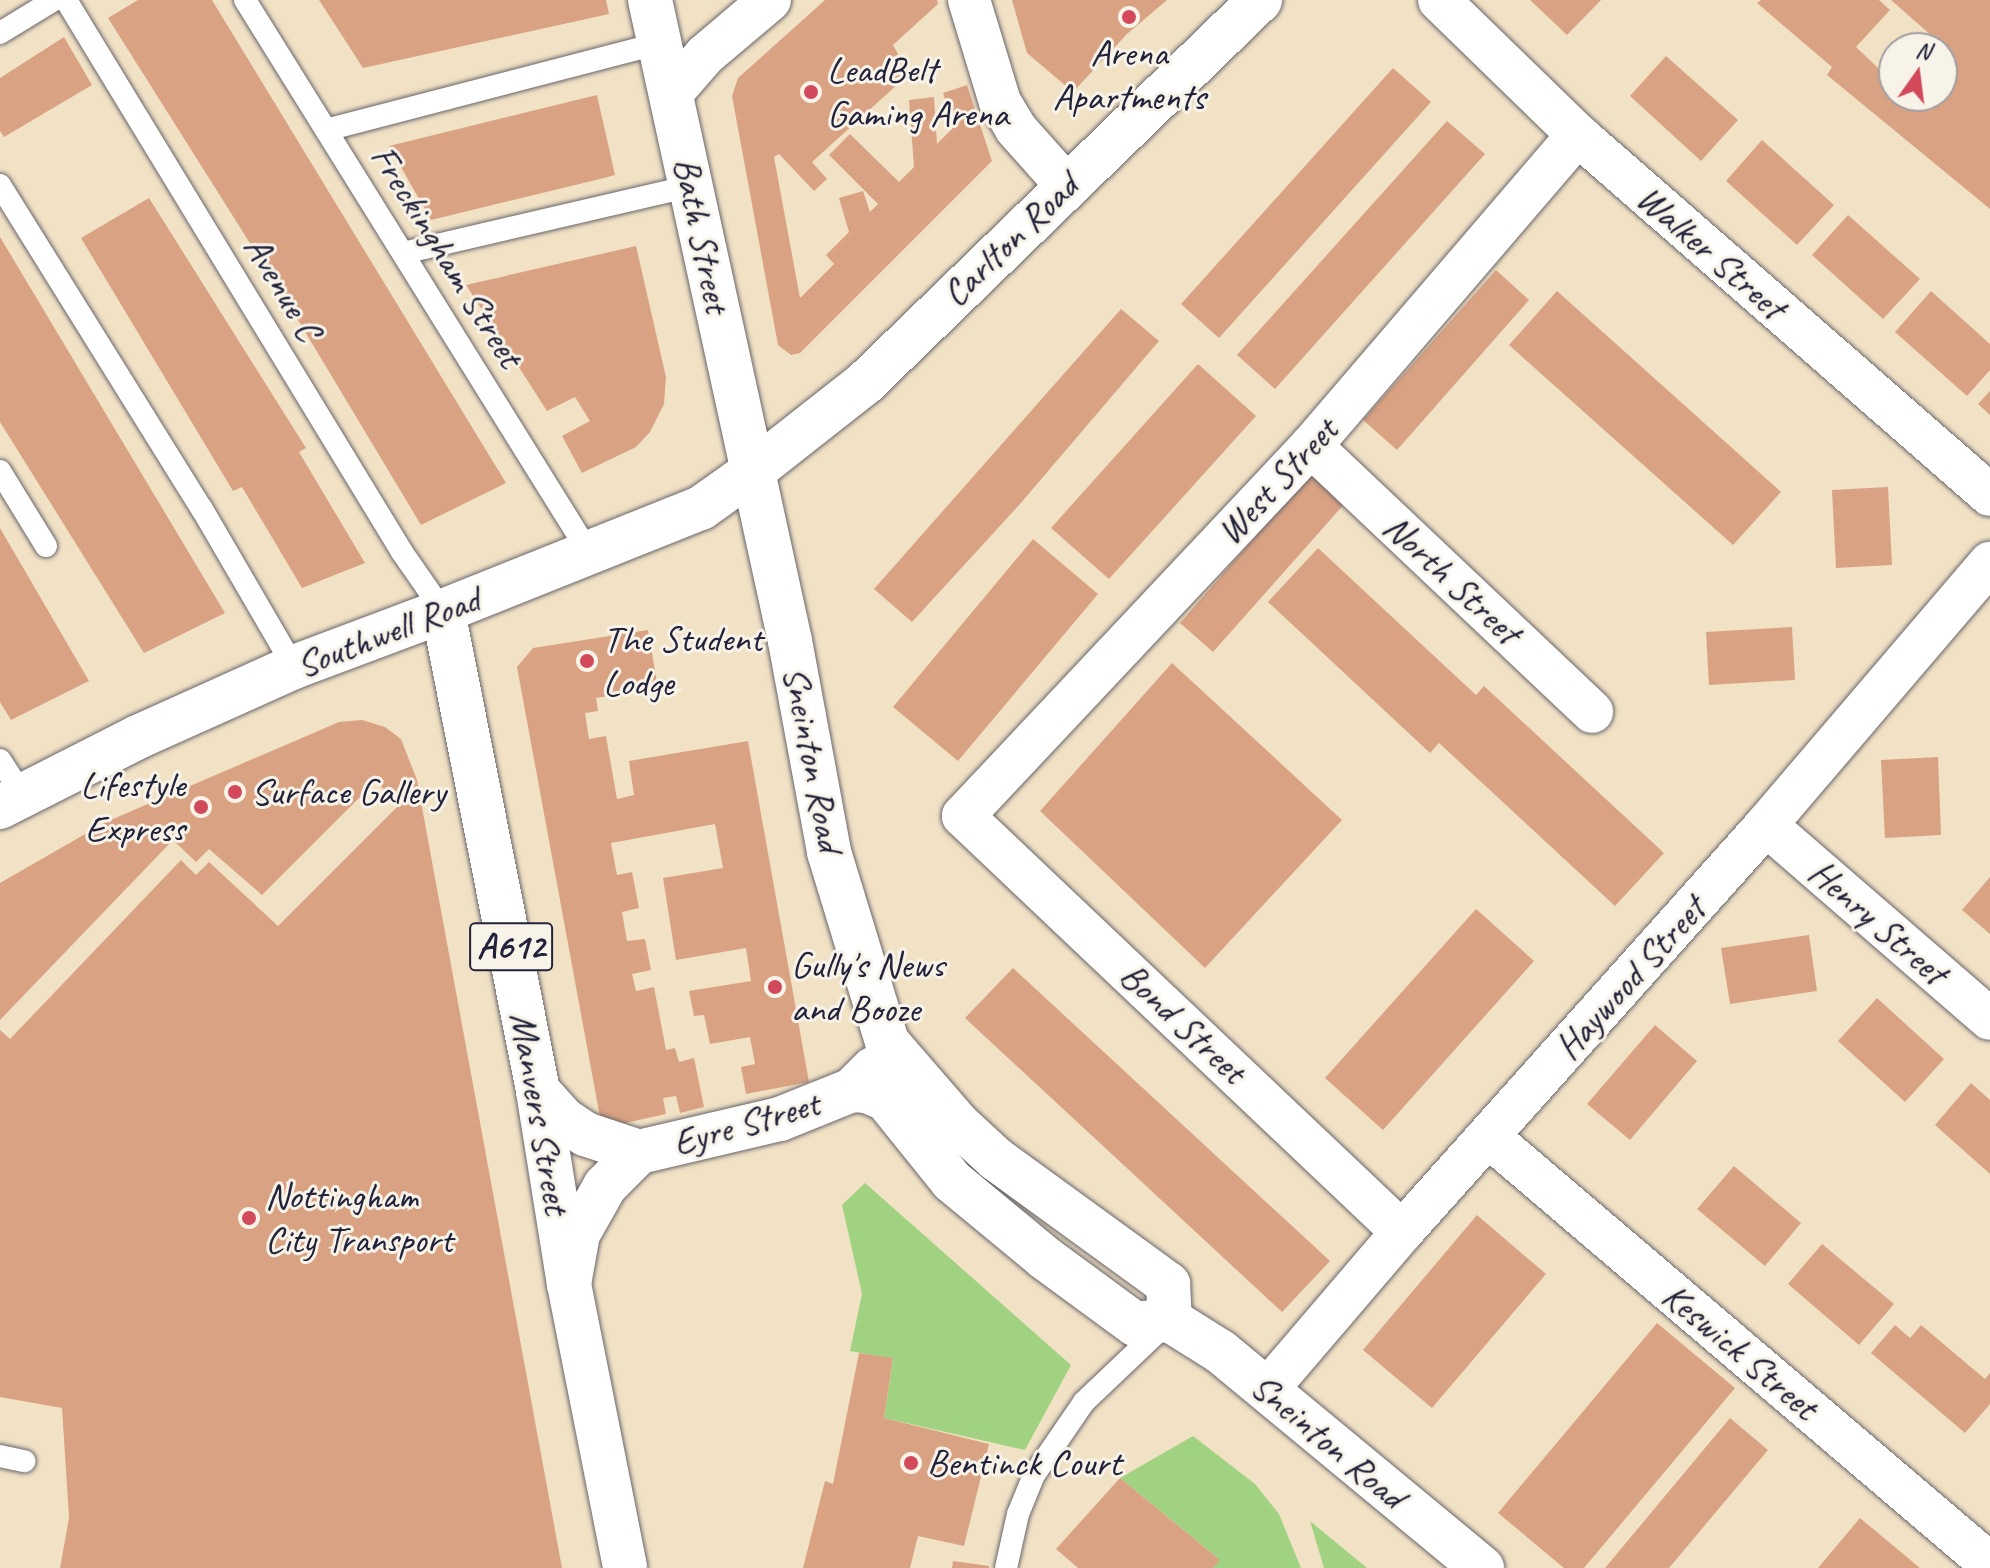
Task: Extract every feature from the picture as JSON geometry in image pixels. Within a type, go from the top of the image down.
[{"type":"street","name":"Bath Street","points":[[650,0],[753,471]]},
{"type":"street","points":[[672,93],[705,55],[770,0]]},
{"type":"street","points":[[969,0],[1000,102],[1016,129],[1066,185]]},
{"type":"street","name":"Carlton Road","points":[[753,471],[866,382],[1260,0]]},
{"type":"street","name":"Walker Street","points":[[1439,0],[1578,135],[1990,495]]},
{"type":"street","name":"West Street","points":[[963,816],[1311,446],[1578,135]]},
{"type":"street","name":"North Street","points":[[1311,446],[1592,712]]},
{"type":"street","name":"Southwell Road","points":[[6,790],[294,667],[701,508],[753,471]]},
{"type":"street","name":"Sneinton Road","points":[[753,471],[790,641],[829,852],[887,1042],[959,1125],[996,1159],[1168,1284],[1170,1320],[1221,1352],[1482,1568]]},
{"type":"street","name":"Haywood Street","points":[[1267,1390],[1402,1232],[1766,825],[1990,563]]},
{"type":"street","name":"Manvers Street","points":[[443,611],[538,1091],[569,1284],[625,1568]]},
{"type":"street","name":"Bond Street","points":[[963,816],[1402,1232]]},
{"type":"street","name":"Henry Street","points":[[1766,825],[1990,1019]]},
{"type":"street","points":[[852,1090],[876,1065],[887,1042]]},
{"type":"street","points":[[852,1090],[867,1091],[886,1099],[933,1161],[961,1190],[1135,1324],[1170,1320]]},
{"type":"street","name":"Eyre Street","points":[[538,1091],[563,1119],[585,1134],[639,1152],[780,1119],[852,1090]]},
{"type":"street","name":"Keswick Street","points":[[1489,1137],[1990,1564]]},
{"type":"street","name":"Eyre Street","points":[[569,1284],[578,1234],[605,1186],[639,1152]]},
{"type":"lane","points":[[0,33],[54,0]]},
{"type":"lane","name":"Avenue C","points":[[66,0],[402,552],[443,611]]},
{"type":"lane","name":"Freckingham Street","points":[[245,0],[588,551]]},
{"type":"lane","points":[[326,130],[661,43]]},
{"type":"lane","points":[[0,185],[202,509],[294,667]]},
{"type":"lane","points":[[403,253],[692,186]]},
{"type":"lane","points":[[0,471],[46,546]]},
{"type":"lane","points":[[1006,1568],[1018,1514],[1034,1475],[1084,1402],[1170,1320]]},
{"type":"lane","points":[[0,1456],[24,1461]]},
{"type":"green space","points":[[865,1183],[1071,1365],[1025,1450],[884,1418],[893,1359],[850,1351],[862,1294],[842,1205]]},
{"type":"green space","points":[[1193,1436],[1255,1484],[1279,1514],[1301,1568],[1213,1568],[1219,1559],[1120,1478]]},
{"type":"green space","points":[[1310,1521],[1367,1568],[1324,1568]]},
{"type":"building","points":[[138,0],[212,0],[506,483],[421,525],[292,310],[108,18]]},
{"type":"building","points":[[319,0],[606,0],[609,14],[363,68]]},
{"type":"building","points":[[825,0],[937,0],[938,4],[893,45],[909,74],[812,162],[827,179],[814,191],[779,154],[774,157],[800,298],[834,264],[826,255],[849,232],[839,198],[863,191],[870,212],[878,204],[829,155],[850,134],[899,182],[914,167],[909,100],[934,97],[937,144],[954,127],[943,93],[967,85],[992,161],[800,353],[791,355],[778,345],[732,96],[738,78]]},
{"type":"building","points":[[1012,0],[1167,0],[1127,34],[1073,92],[1027,53]]},
{"type":"building","points":[[1530,0],[1601,0],[1567,35]]},
{"type":"building","points":[[1761,0],[1879,0],[1890,10],[1856,47],[1878,68],[1878,112],[1958,112],[1958,32],[1927,32],[1891,0],[1990,0],[1990,209],[1827,75],[1832,67],[1757,3]]},
{"type":"building","points":[[64,37],[92,85],[4,137],[0,131],[0,78]]},
{"type":"building","points":[[1666,56],[1738,120],[1701,161],[1630,96]]},
{"type":"building","points":[[1393,68],[1431,102],[1219,338],[1181,304]]},
{"type":"building","points":[[597,95],[615,175],[600,179],[431,220],[389,146]]},
{"type":"building","points":[[1447,121],[1485,154],[1275,389],[1237,355]]},
{"type":"building","points":[[1762,140],[1834,205],[1797,245],[1726,181]]},
{"type":"building","points":[[149,198],[306,448],[299,452],[365,563],[302,588],[242,487],[233,491],[81,238]]},
{"type":"building","points":[[1848,215],[1920,279],[1883,319],[1812,255]]},
{"type":"building","points":[[0,237],[225,613],[144,653],[0,422]]},
{"type":"building","points":[[636,246],[666,377],[664,404],[650,432],[636,447],[582,473],[562,436],[590,421],[575,397],[547,411],[466,285]]},
{"type":"building","points":[[1496,270],[1529,300],[1397,450],[1363,420]]},
{"type":"building","points":[[1557,291],[1781,492],[1733,545],[1509,345]]},
{"type":"building","points":[[1931,291],[1990,344],[1990,370],[1967,396],[1895,332]]},
{"type":"building","points":[[1121,309],[1159,341],[1020,504],[912,622],[874,589]]},
{"type":"building","points":[[1198,364],[1256,416],[1109,579],[1051,528]]},
{"type":"building","points":[[1990,391],[1990,415],[1978,404]]},
{"type":"building","points":[[1312,472],[1346,502],[1213,652],[1180,623]]},
{"type":"building","points":[[1888,487],[1892,565],[1836,568],[1832,490]]},
{"type":"building","points":[[0,528],[89,681],[11,720],[0,702]]},
{"type":"building","points":[[1033,539],[1098,594],[958,761],[893,707]]},
{"type":"building","points":[[1318,548],[1476,695],[1484,686],[1664,853],[1615,906],[1439,743],[1430,753],[1268,602]]},
{"type":"building","points":[[1792,627],[1795,680],[1709,685],[1706,632]]},
{"type":"building","points":[[648,630],[658,688],[596,698],[598,711],[585,713],[589,739],[606,736],[617,799],[634,795],[629,761],[748,741],[809,1082],[746,1094],[741,1067],[755,1064],[750,1037],[710,1044],[704,1015],[694,1016],[689,991],[751,981],[746,948],[676,960],[663,878],[723,868],[715,824],[611,843],[617,875],[632,872],[639,908],[622,912],[627,941],[645,939],[651,970],[632,974],[636,991],[654,987],[666,1050],[675,1048],[679,1062],[694,1058],[704,1107],[680,1113],[676,1096],[663,1098],[666,1114],[602,1128],[517,667],[533,648]]},
{"type":"building","points":[[1172,663],[1342,820],[1205,968],[1040,811]]},
{"type":"building","name":"Nottingham City Transport","points":[[362,720],[385,727],[401,739],[417,780],[562,1568],[60,1568],[69,1518],[62,1408],[0,1397],[0,1030],[10,1039],[181,860],[196,875],[209,862],[278,926],[399,805],[376,781],[262,895],[209,849],[196,862],[173,840],[0,1020],[0,883],[106,822],[339,722]]},
{"type":"building","points":[[1938,757],[1941,835],[1885,838],[1881,760]]},
{"type":"building","points":[[1990,877],[1990,934],[1962,910]]},
{"type":"building","points":[[1476,909],[1534,961],[1383,1130],[1325,1078]]},
{"type":"building","points":[[1809,935],[1817,991],[1730,1004],[1721,948]]},
{"type":"building","points":[[1013,968],[1330,1261],[1282,1312],[965,1018]]},
{"type":"building","points":[[1877,998],[1944,1059],[1905,1102],[1838,1041]]},
{"type":"building","points":[[1655,1025],[1697,1061],[1630,1140],[1587,1104]]},
{"type":"building","points":[[1971,1083],[1990,1100],[1990,1174],[1935,1125]]},
{"type":"building","points":[[1734,1166],[1801,1223],[1765,1266],[1697,1209]]},
{"type":"building","points":[[1477,1215],[1546,1274],[1432,1408],[1363,1350]]},
{"type":"building","points":[[1822,1244],[1894,1304],[1859,1345],[1788,1284]]},
{"type":"building","points":[[1657,1323],[1735,1388],[1584,1568],[1564,1568],[1498,1513]]},
{"type":"building","points":[[1895,1325],[1910,1338],[1921,1325],[1985,1379],[1990,1373],[1990,1404],[1965,1433],[1871,1353]]},
{"type":"building","name":"Bentinck Court","points":[[859,1353],[893,1358],[884,1418],[989,1444],[964,1546],[918,1536],[910,1568],[803,1568],[825,1481],[833,1484]]},
{"type":"building","points":[[1730,1418],[1768,1450],[1669,1568],[1605,1568]]},
{"type":"building","points":[[1120,1478],[1220,1560],[1213,1568],[1078,1568],[1056,1549]]},
{"type":"building","points":[[1860,1518],[1920,1568],[1818,1568]]},
{"type":"building","points":[[953,1561],[989,1566],[989,1568],[952,1568]]},
{"type":"place","name":"Arena Apartments","points":[[1129,17]]},
{"type":"place","name":"LeadBelt Gaming Arena","points":[[811,92]]},
{"type":"place","name":"The Student Lodge","points":[[587,661]]},
{"type":"place","name":"Surface Gallery","points":[[235,792]]},
{"type":"place","name":"Lifestyle Express","points":[[201,807]]},
{"type":"place","name":"Gully's News and Booze","points":[[775,987]]},
{"type":"place","name":"Nottingham City Transport","points":[[249,1218]]},
{"type":"place","name":"Bentinck Court","points":[[911,1463]]}]
